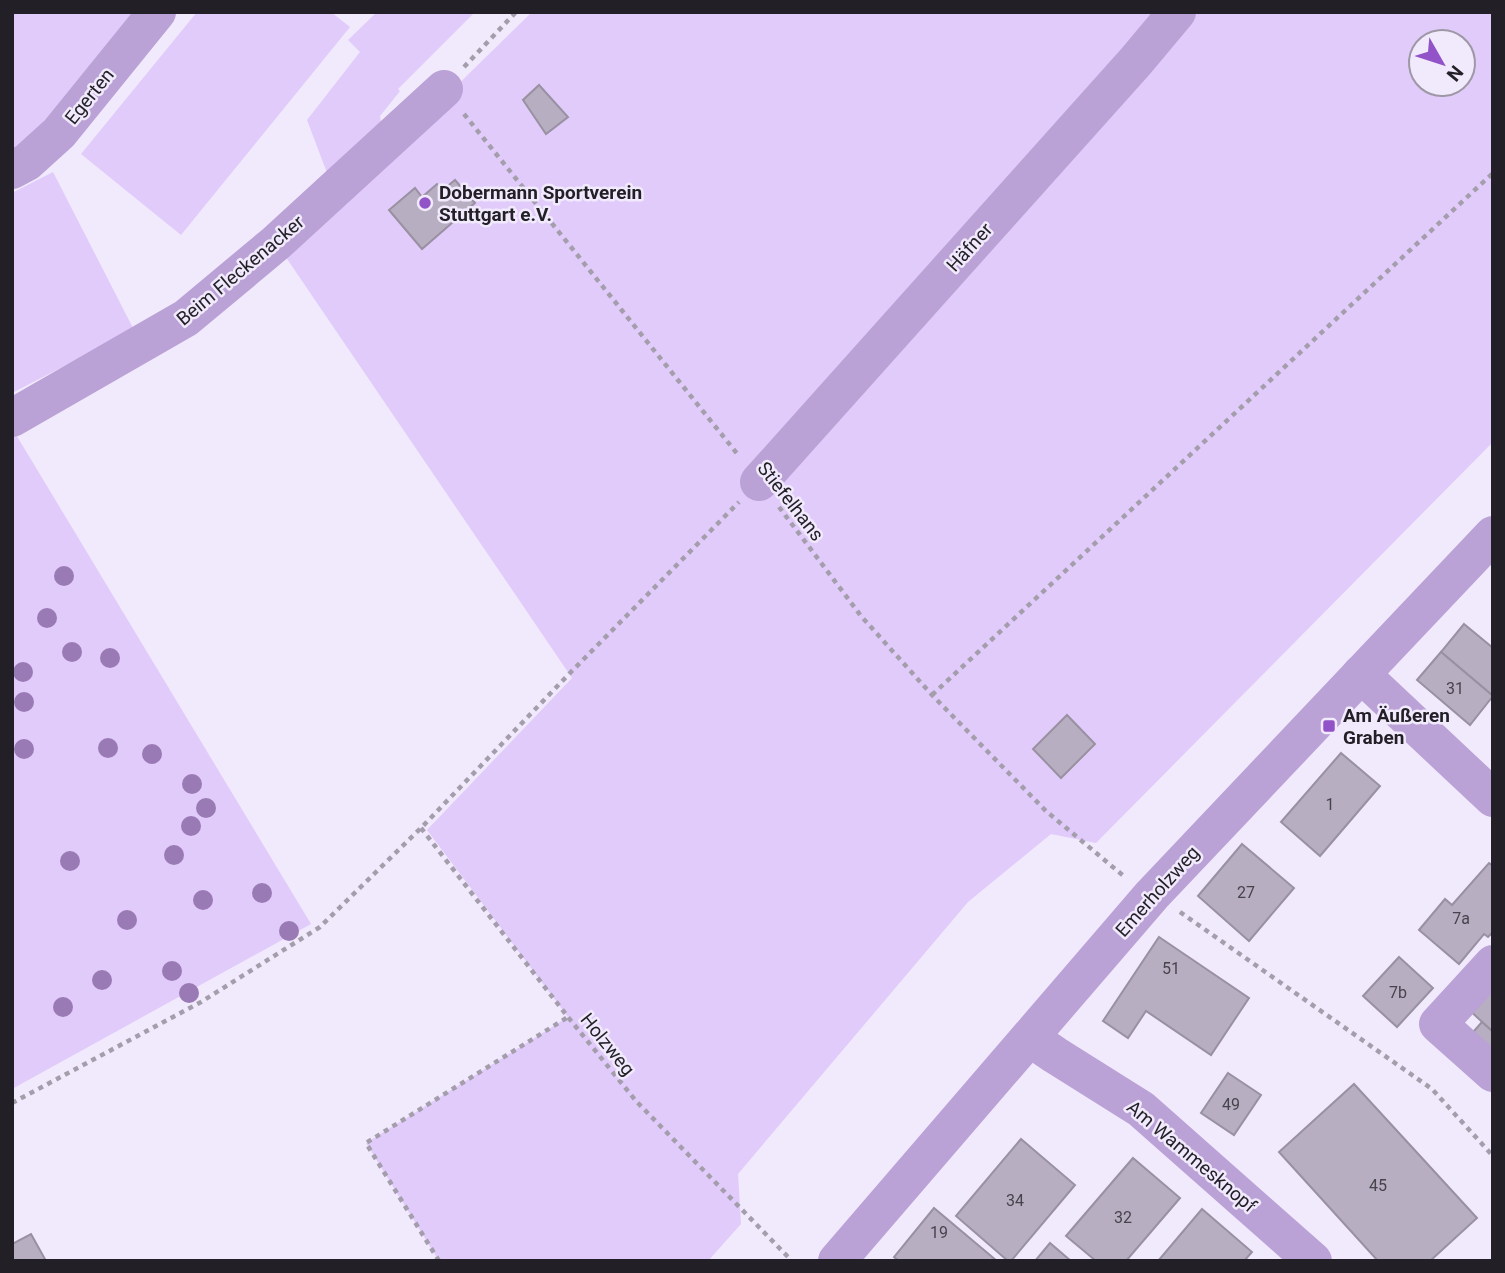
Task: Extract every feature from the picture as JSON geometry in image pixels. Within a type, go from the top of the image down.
[{"type":"street","name":"Egerten","points":[[12,170],[27,162],[59,133],[158,12]]},
{"type":"street","name":"Häfner","points":[[759,482],[1177,12]]},
{"type":"street","name":"Beim Fleckenacker","points":[[12,418],[186,318],[276,243],[444,89]]},
{"type":"street","name":"Emerholzweg","points":[[837,1261],[1152,895],[1493,535]]},
{"type":"street","points":[[1361,674],[1493,798]]},
{"type":"street","points":[[1493,964],[1438,1024],[1493,1073]]},
{"type":"street","name":"Am Wammesknopf","points":[[1030,1038],[1141,1109],[1313,1261]]},
{"type":"path","points":[[444,89],[516,12]]},
{"type":"path","name":"Stiefelhans","points":[[444,89],[759,482],[861,615],[932,695],[1046,811],[1135,885],[1170,904],[1432,1089],[1493,1156]]},
{"type":"path","points":[[932,695],[1493,173]]},
{"type":"path","points":[[12,1103],[201,1002],[320,927],[421,828],[759,482]]},
{"type":"path","name":"Holzweg","points":[[421,828],[636,1101],[792,1261]]},
{"type":"path","points":[[439,1261],[366,1143],[568,1017]]},
{"type":"shaded area","points":[[12,12],[143,12],[12,162]]},
{"type":"shaded area","points":[[197,12],[331,12],[350,27],[181,235],[81,154]]},
{"type":"shaded area","points":[[377,12],[475,12],[398,89],[400,91],[380,116],[381,122],[329,178],[307,120],[360,52],[348,40]]},
{"type":"shaded area","points":[[532,12],[1493,12],[1493,442],[1096,843],[1051,834],[968,902],[738,1174],[741,1224],[708,1261],[439,1261],[366,1143],[568,1017],[427,830],[572,678],[281,250]]},
{"type":"shaded area","points":[[53,172],[134,330],[12,393],[12,193]]},
{"type":"shaded area","points":[[12,428],[311,924],[12,1089]]},
{"type":"building","points":[[539,85],[568,117],[546,134],[523,100]]},
{"type":"building","points":[[455,180],[475,203],[422,249],[389,210],[415,188],[422,197],[437,184],[443,190]]},
{"type":"building","points":[[1464,624],[1493,648],[1493,696],[1441,652]]},
{"type":"building","points":[[1441,652],[1493,696],[1470,725],[1417,680]]},
{"type":"building","points":[[1067,715],[1095,744],[1061,778],[1033,749]]},
{"type":"building","points":[[1341,753],[1380,786],[1320,856],[1281,822]]},
{"type":"building","points":[[1242,844],[1294,888],[1249,941],[1198,896]]},
{"type":"building","points":[[1489,863],[1493,866],[1493,932],[1488,937],[1484,934],[1459,964],[1419,930],[1445,899],[1452,905]]},
{"type":"building","points":[[1159,937],[1249,998],[1211,1055],[1146,1011],[1128,1038],[1103,1021]]},
{"type":"building","points":[[1399,957],[1433,988],[1397,1027],[1363,996]]},
{"type":"building","points":[[1493,978],[1493,1032],[1466,1007]]},
{"type":"building","points":[[1482,1022],[1493,1032],[1493,1048],[1466,1040]]},
{"type":"building","points":[[1228,1073],[1261,1095],[1234,1135],[1201,1113]]},
{"type":"building","points":[[1354,1084],[1477,1218],[1430,1261],[1378,1261],[1279,1152]]},
{"type":"building","points":[[1021,1139],[1075,1185],[1011,1261],[1008,1261],[956,1216]]},
{"type":"building","points":[[1133,1158],[1180,1198],[1126,1261],[1096,1261],[1066,1236]]},
{"type":"building","points":[[934,1208],[997,1261],[899,1261],[894,1257]]},
{"type":"building","points":[[1202,1209],[1252,1252],[1244,1261],[1158,1261]]},
{"type":"building","points":[[31,1234],[46,1261],[12,1261],[12,1244]]},
{"type":"building","points":[[1050,1243],[1071,1261],[1035,1261]]},
{"type":"place","name":"Dobermann Sportverein Stuttgart e.V.","points":[[425,203]]},
{"type":"place","name":"Am Äußeren Graben","points":[[1329,726]]}]
